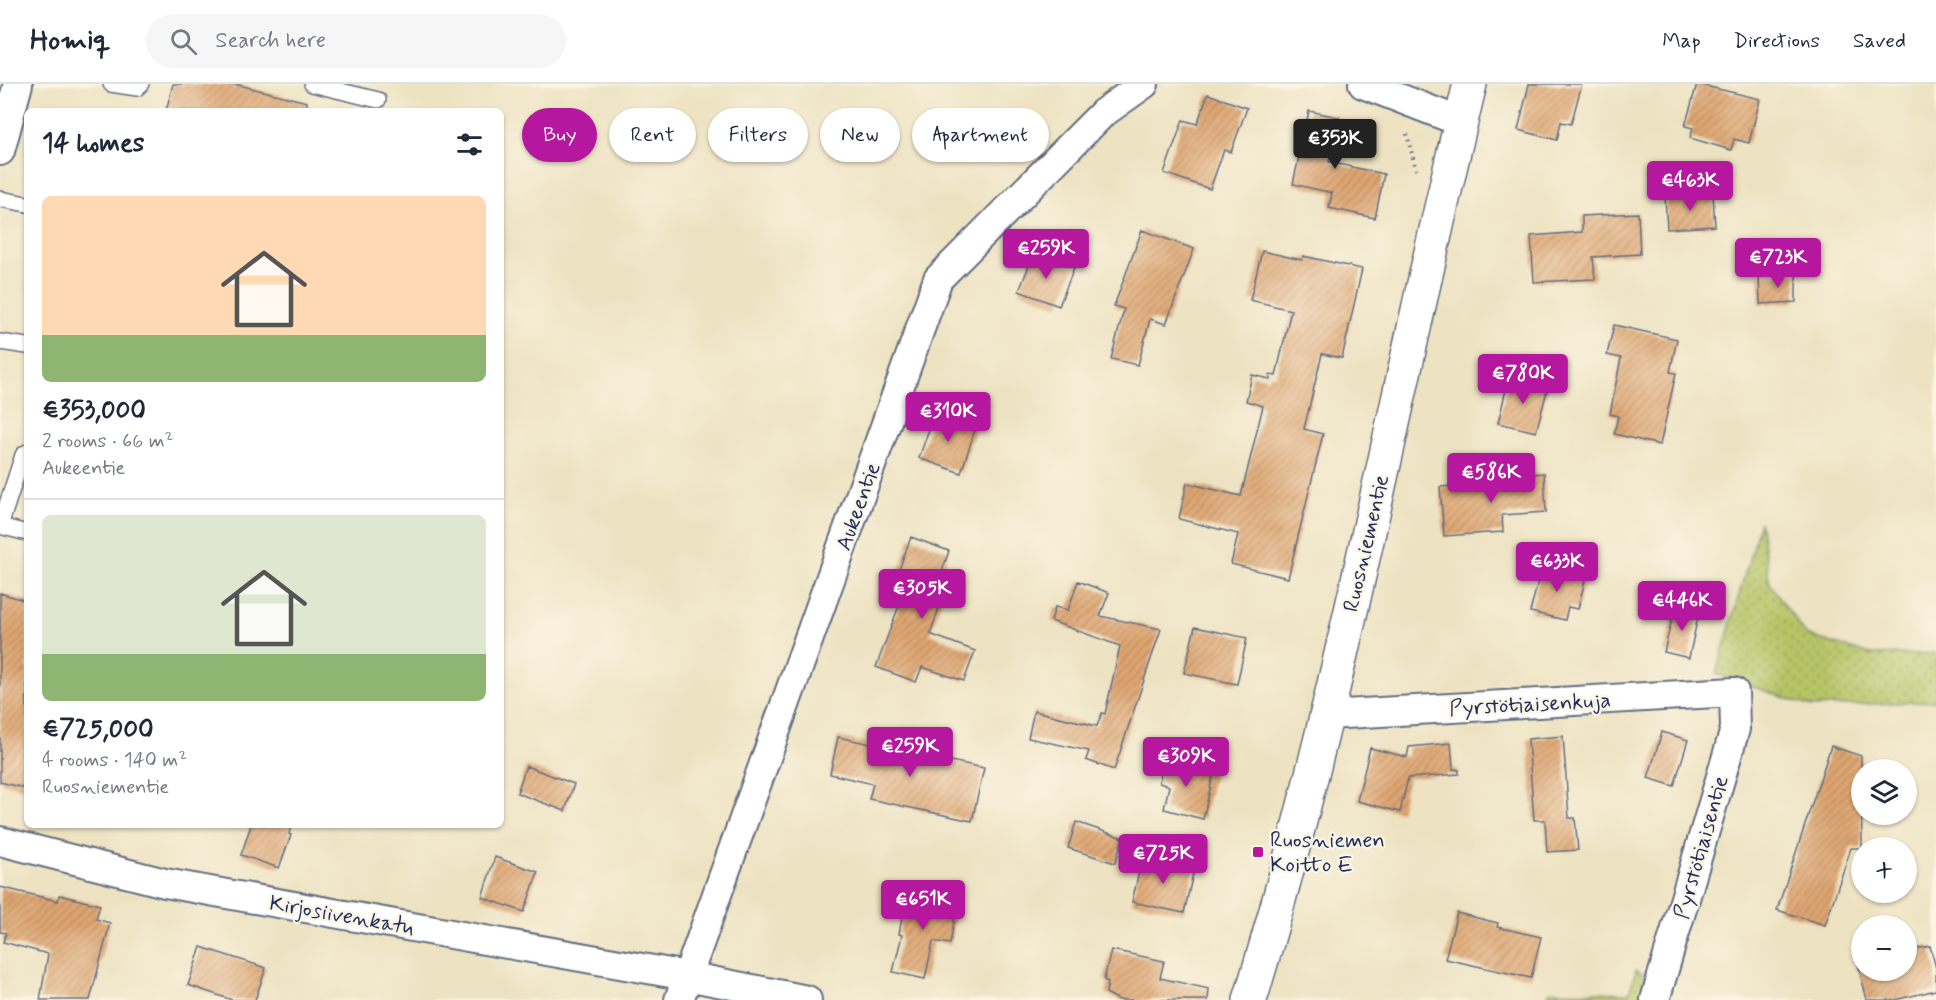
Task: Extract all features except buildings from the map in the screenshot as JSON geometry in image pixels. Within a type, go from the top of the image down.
[{"type":"street","name":"Aukeentie","points":[[683,988],[938,279],[1103,113],[1144,84]]},
{"type":"street","points":[[1363,84],[1461,122]]},
{"type":"street","name":"Ruosniementie","points":[[1250,1000],[1327,715],[1470,84]]},
{"type":"street","points":[[0,151],[11,89]]},
{"type":"street","name":"Pyrstötiaisenkuja","points":[[1327,715],[1734,692]]},
{"type":"street","name":"Pyrstötiaisentie","points":[[1655,1000],[1735,729],[1734,692]]},
{"type":"street","name":"Kirjosiivenkatu","points":[[0,841],[165,883],[683,988],[807,1000]]},
{"type":"lane","points":[[111,84],[137,88],[141,84]]},
{"type":"lane","points":[[312,84],[378,100]]},
{"type":"lane","points":[[0,199],[24,203]]},
{"type":"lane","points":[[0,342],[24,346]]},
{"type":"lane","points":[[24,454],[0,526],[24,532]]},
{"type":"green space","points":[[1760,522],[1770,584],[1806,635],[1871,655],[1936,653],[1936,701],[1812,707],[1716,674]]},
{"type":"green space","points":[[1636,970],[1648,977],[1641,1000],[1546,1000],[1550,991],[1629,993]]},
{"type":"place","name":"Ruosniemen Koitto E","points":[[1258,852]]}]
